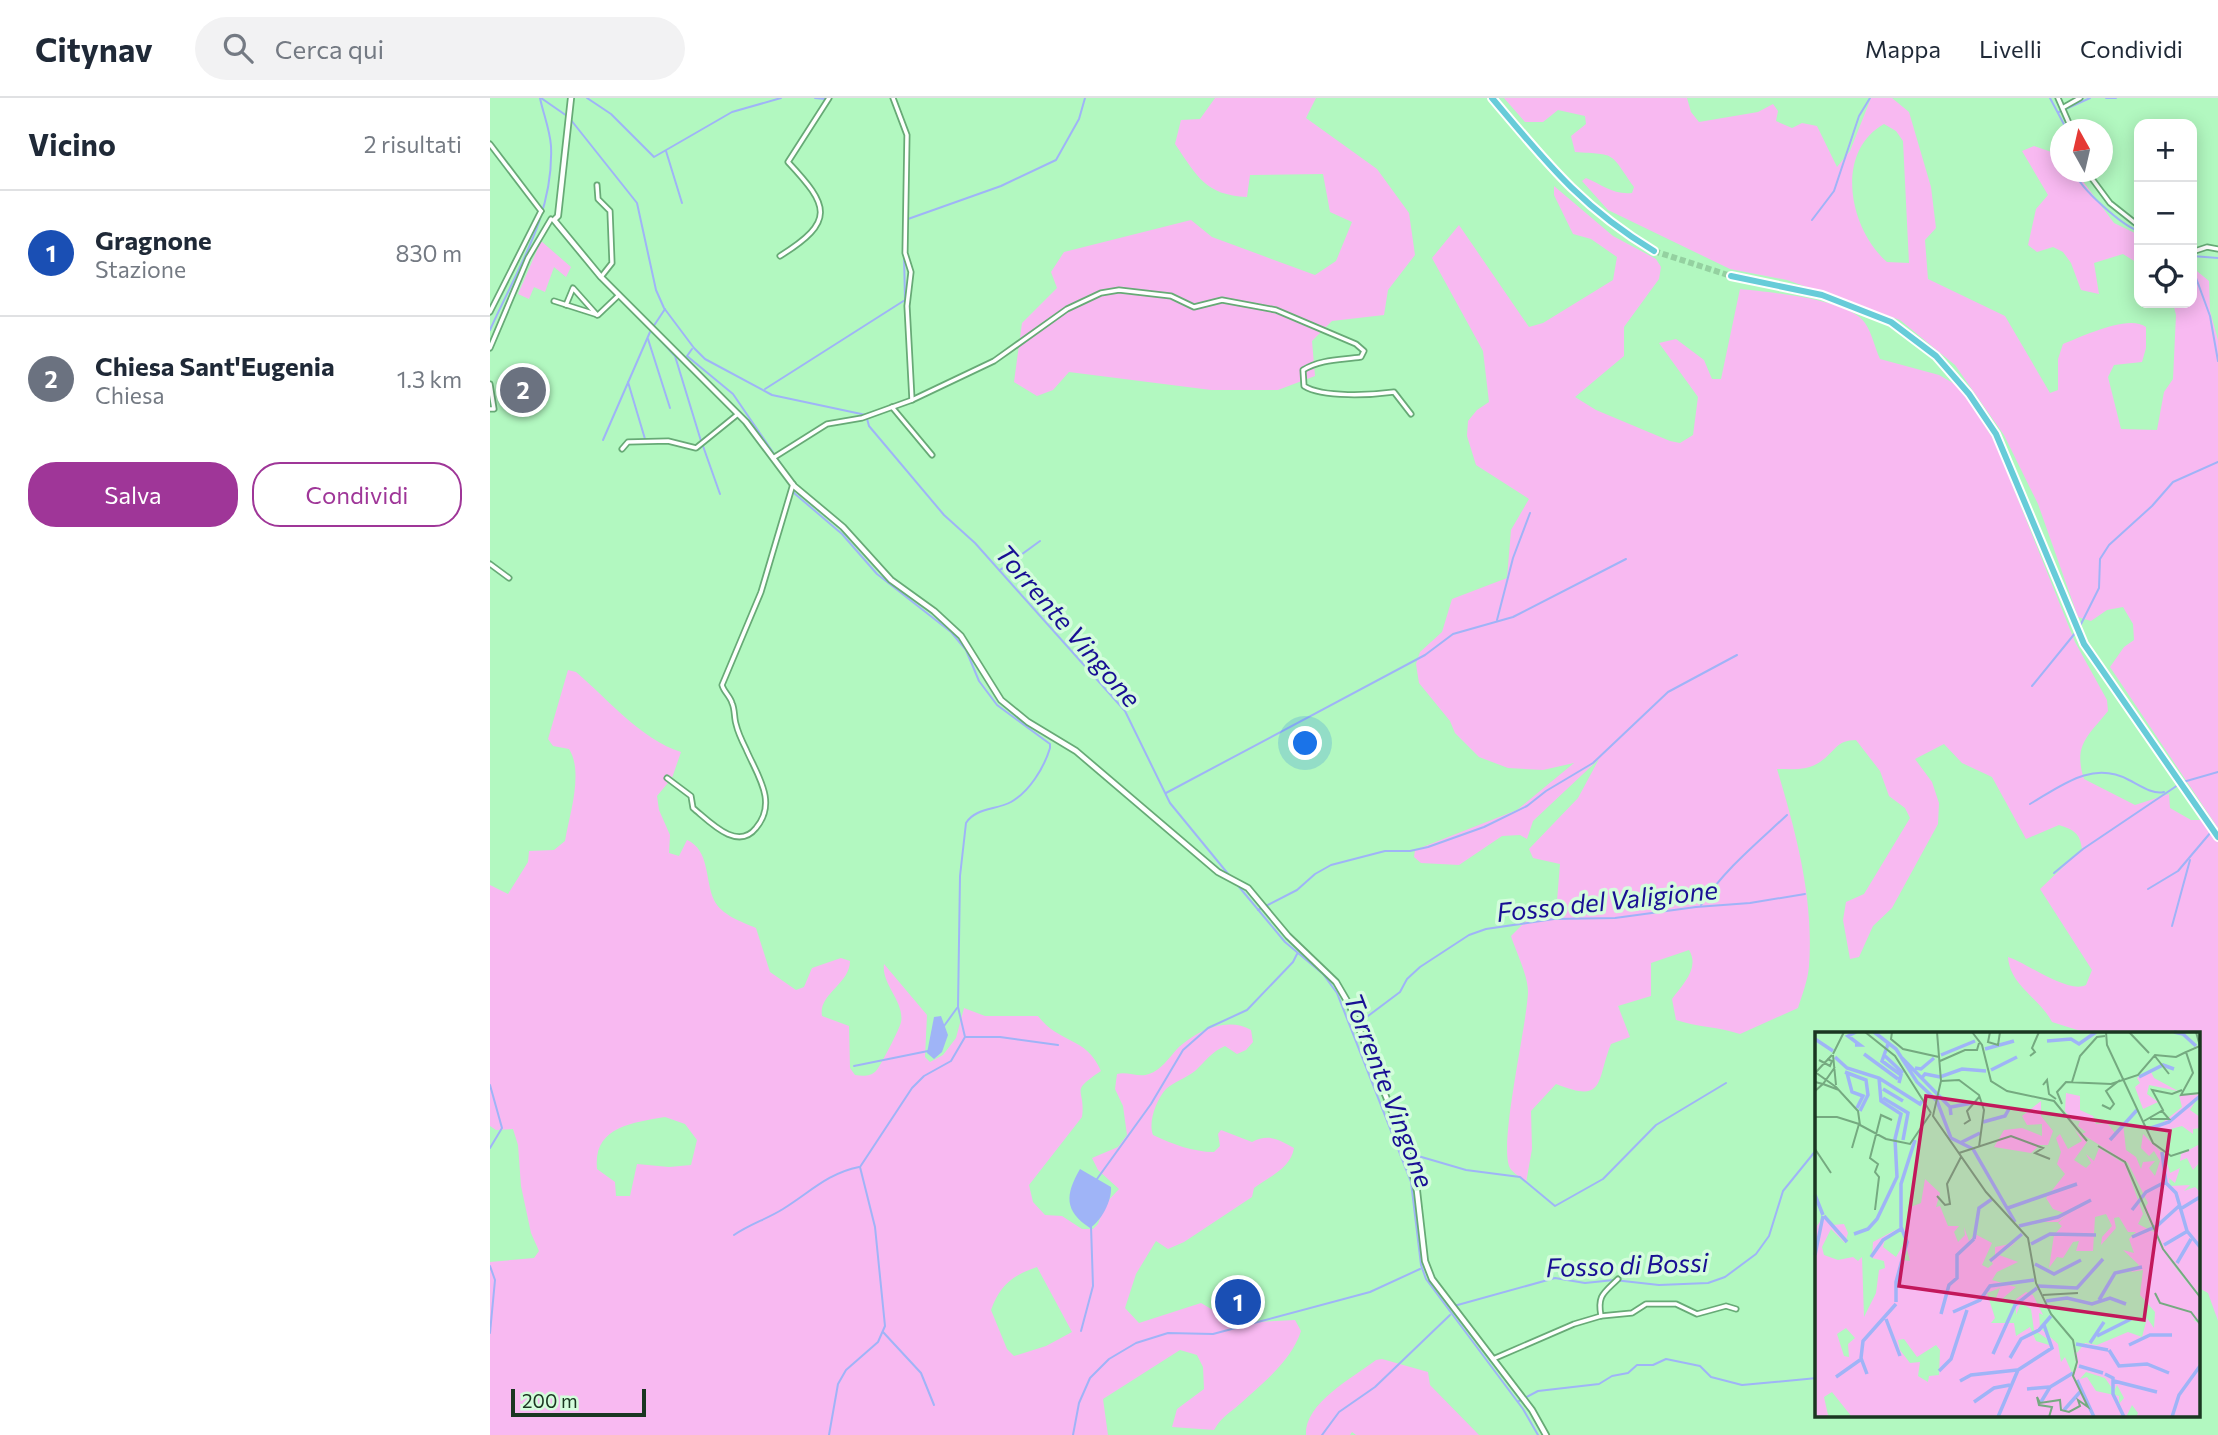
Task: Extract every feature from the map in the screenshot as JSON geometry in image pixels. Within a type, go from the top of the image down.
[{"type":"main road","points":[[1492,98],[1558,177],[1590,208],[1654,251]]},
{"type":"main road","points":[[1731,276],[1822,295],[1891,322],[1936,356],[1969,394],[1996,434],[2084,644],[2218,837]]},
{"type":"street","points":[[490,348],[528,258],[552,219],[558,216],[571,98]]},
{"type":"street","points":[[780,256],[808,239],[820,219],[818,195],[788,162],[829,98]]},
{"type":"street","points":[[893,98],[906,135],[905,253],[911,272],[907,306],[912,400]]},
{"type":"street","points":[[2058,98],[2068,119]]},
{"type":"street","points":[[2064,107],[2080,98]]},
{"type":"street","points":[[490,144],[543,212],[619,295],[737,414],[793,484],[843,527],[891,580],[934,611],[961,636],[1001,700],[1028,722],[1076,751],[1225,876],[1248,888],[1336,982],[1350,1006],[1407,1151],[1418,1191],[1425,1261],[1434,1282],[1524,1399],[1546,1435]]},
{"type":"street","points":[[2094,182],[2110,203],[2134,222]]},
{"type":"street","points":[[597,185],[598,199],[610,211],[612,263],[601,276]]},
{"type":"street","points":[[490,312],[543,212]]},
{"type":"street","points":[[2197,250],[2207,247],[2218,249]]},
{"type":"street","points":[[566,305],[573,288],[597,315]]},
{"type":"street","points":[[773,457],[827,424],[862,418],[912,400],[994,361],[1067,309],[1101,293],[1119,290],[1171,296],[1194,307],[1222,300],[1276,310],[1356,344],[1364,351],[1362,357],[1320,361],[1311,365],[1303,370],[1304,386],[1329,392],[1374,395],[1394,392],[1411,415]]},
{"type":"street","points":[[597,315],[619,295]]},
{"type":"street","points":[[554,301],[597,315]]},
{"type":"street","points":[[490,384],[495,398],[494,409],[490,409]]},
{"type":"street","points":[[892,407],[932,455]]},
{"type":"street","points":[[622,449],[628,442],[668,441],[696,448],[737,414]]},
{"type":"street","points":[[667,778],[691,796],[693,808],[727,835],[744,836],[753,833],[762,822],[766,809],[763,779],[747,752],[736,724],[732,701],[722,685],[761,592],[793,484]]},
{"type":"street","points":[[490,564],[509,578]]},
{"type":"street","points":[[1601,1316],[1598,1301],[1602,1292],[1616,1280]]},
{"type":"street","points":[[1493,1359],[1574,1324],[1601,1316],[1632,1313],[1646,1304],[1676,1304],[1697,1314],[1726,1306],[1736,1309]]},
{"type":"shaded area","points":[[1215,98],[1316,98],[1306,118],[1377,169],[1409,213],[1415,255],[1388,290],[1384,315],[1332,321],[1312,341],[1315,376],[1278,390],[1211,390],[1069,372],[1053,390],[1037,396],[1014,382],[1022,323],[1057,288],[1051,272],[1064,252],[1191,220],[1212,237],[1315,275],[1336,261],[1352,222],[1330,212],[1323,174],[1250,175],[1247,197],[1212,188],[1190,166],[1175,144],[1181,120],[1200,119]]},
{"type":"shaded area","points":[[1504,98],[1687,98],[1691,112],[1699,122],[1758,112],[1773,104],[1778,111],[1776,121],[1792,128],[1802,123],[1817,126],[1837,167],[1850,151],[1871,98],[1892,98],[1909,112],[1931,187],[1936,228],[1925,240],[1928,279],[2005,316],[2050,393],[2058,390],[2058,359],[2063,344],[2117,325],[2128,323],[2146,327],[2146,348],[2142,362],[2114,365],[2108,377],[2121,429],[2157,430],[2164,392],[2173,379],[2174,308],[2197,308],[2197,271],[2209,281],[2210,311],[2218,340],[2218,828],[2110,667],[2124,647],[2134,640],[2133,624],[2123,607],[2107,610],[2091,621],[2078,617],[2038,504],[2004,435],[1955,365],[1900,320],[1787,280],[1730,269],[1608,210],[1582,181],[1586,178],[1625,193],[1632,193],[1634,187],[1611,157],[1575,152],[1571,136],[1586,124],[1585,116],[1558,110],[1543,122],[1525,122]],"holes":[[[1884,124],[1896,131],[1903,141],[1909,263],[1887,262],[1874,248],[1863,230],[1852,191],[1853,171],[1858,153],[1868,137]]]},
{"type":"shaded area","points":[[2034,146],[2050,152],[2050,182],[2083,182],[2114,223],[2134,233],[2134,261],[2123,254],[2094,263],[2099,294],[2081,290],[2071,263],[2063,252],[2053,247],[2037,252],[2028,245],[2036,209],[2048,195],[2022,151]]},
{"type":"shaded area","points":[[1554,186],[1613,236],[1656,259],[1661,267],[1659,279],[1624,327],[1624,356],[1575,397],[1596,410],[1670,441],[1680,443],[1693,435],[1698,397],[1659,343],[1676,339],[1704,360],[1712,379],[1721,379],[1740,289],[1826,302],[1856,315],[1865,323],[1880,359],[1939,375],[1960,387],[1995,442],[2075,642],[2107,700],[2108,711],[2081,749],[2084,779],[2135,805],[2169,794],[2170,808],[2191,820],[2202,820],[2218,842],[2218,1321],[2208,1293],[2200,1289],[2200,1032],[2084,1032],[2052,1022],[2014,976],[2008,957],[2058,982],[2078,987],[2086,985],[2092,970],[2040,889],[2082,849],[2080,839],[2072,831],[2059,825],[2026,839],[1992,777],[1962,763],[1944,744],[1915,759],[1932,782],[1939,803],[1938,824],[1892,908],[1873,926],[1859,957],[1850,959],[1843,920],[1846,902],[1864,894],[1910,818],[1905,808],[1889,796],[1880,771],[1856,740],[1840,744],[1820,762],[1810,767],[1777,769],[1797,842],[1809,916],[1808,971],[1798,1008],[1740,1034],[1676,1020],[1672,999],[1691,969],[1693,963],[1689,950],[1651,963],[1651,996],[1618,1006],[1630,1037],[1611,1044],[1597,1085],[1584,1091],[1556,1084],[1531,1111],[1532,1149],[1526,1183],[1510,1168],[1507,1155],[1510,1111],[1528,992],[1524,971],[1511,936],[1526,921],[1556,913],[1560,864],[1533,858],[1529,849],[1578,798],[1599,759],[1533,821],[1527,839],[1520,835],[1502,836],[1459,865],[1421,863],[1414,857],[1415,850],[1517,810],[1574,763],[1543,770],[1508,768],[1479,757],[1455,733],[1450,721],[1419,683],[1416,664],[1420,652],[1442,632],[1452,599],[1507,578],[1511,530],[1529,499],[1476,465],[1467,436],[1468,421],[1477,410],[1489,402],[1483,351],[1432,258],[1459,225],[1529,327],[1543,323],[1613,280],[1617,257],[1591,239],[1573,234],[1554,195]]},
{"type":"shaded area","points":[[541,241],[571,267],[566,277],[554,267],[545,292],[534,287],[529,299],[518,294]]},
{"type":"shaded area","points":[[568,670],[576,672],[638,728],[681,752],[672,778],[657,796],[659,810],[670,835],[669,853],[679,856],[687,840],[700,851],[717,905],[732,917],[756,928],[770,972],[796,990],[804,987],[812,968],[841,958],[850,961],[845,976],[825,1001],[822,1016],[849,1026],[850,1068],[855,1075],[869,1075],[876,1071],[901,1022],[900,1007],[886,979],[884,964],[927,1015],[925,1057],[930,1062],[943,1055],[956,1038],[964,1008],[985,1016],[1038,1016],[1046,1025],[1088,1052],[1101,1071],[1082,1087],[1082,1117],[1029,1185],[1033,1202],[1045,1215],[1062,1216],[1082,1229],[1093,1229],[1098,1224],[1105,1204],[1119,1189],[1098,1170],[1092,1158],[1118,1147],[1127,1135],[1123,1106],[1115,1089],[1117,1074],[1145,1075],[1153,1072],[1185,1042],[1202,1031],[1222,1025],[1242,1026],[1251,1030],[1253,1042],[1246,1050],[1237,1054],[1225,1046],[1220,1048],[1195,1071],[1166,1089],[1154,1111],[1153,1135],[1183,1147],[1214,1152],[1220,1146],[1218,1134],[1221,1130],[1252,1142],[1264,1138],[1279,1140],[1294,1148],[1292,1155],[1278,1171],[1254,1188],[1252,1197],[1184,1242],[1168,1249],[1156,1241],[1136,1274],[1125,1308],[1139,1323],[1201,1303],[1235,1323],[1295,1320],[1301,1331],[1284,1361],[1223,1418],[1214,1430],[1172,1427],[1177,1409],[1204,1389],[1203,1367],[1197,1355],[1180,1350],[1103,1399],[1108,1435],[490,1435],[490,1262],[534,1258],[539,1251],[531,1233],[521,1186],[518,1145],[513,1129],[496,1130],[490,1126],[490,885],[508,894],[528,862],[529,851],[554,850],[565,841],[574,794],[575,770],[569,749],[553,746],[548,739]],"holes":[[[665,1117],[685,1124],[697,1140],[691,1165],[669,1167],[637,1164],[630,1196],[616,1196],[615,1182],[597,1169],[597,1155],[601,1144],[608,1136],[627,1125]],[[1037,1267],[1072,1332],[1046,1346],[1014,1356],[1007,1349],[991,1310],[1008,1282]]]},
{"type":"shaded area","points":[[1382,1359],[1428,1372],[1430,1385],[1479,1435],[1356,1435],[1352,1432],[1350,1435],[1306,1435],[1313,1412],[1321,1402],[1356,1374],[1376,1360]]},
{"type":"water","points":[[941,1016],[948,1035],[942,1052],[934,1059],[927,1053],[934,1017]]},
{"type":"water","points":[[1080,1169],[1111,1187],[1105,1210],[1090,1228],[1081,1222],[1071,1209],[1070,1195]]},
{"type":"waterway","points":[[490,330],[532,241],[547,195],[551,146],[540,98]]},
{"type":"waterway","name":"Torrente Vingone","points":[[541,98],[567,116]]},
{"type":"waterway","points":[[587,98],[611,114],[654,157],[732,112],[781,98]]},
{"type":"waterway","points":[[815,98],[825,99]]},
{"type":"waterway","points":[[907,225],[908,219],[1001,186],[1056,160],[1079,119],[1085,98]]},
{"type":"waterway","points":[[1812,220],[1834,191],[1859,116],[1870,98]]},
{"type":"waterway","points":[[2050,98],[2061,119]]},
{"type":"waterway","points":[[2059,112],[2090,98]]},
{"type":"waterway","points":[[2106,98],[2116,98]]},
{"type":"waterway","name":"Torrente Vingone","points":[[571,120],[637,203],[656,290],[664,308],[694,348],[705,359],[772,395],[866,415],[869,426],[944,515],[975,543],[1125,711],[1170,803],[1229,875]]},
{"type":"waterway","points":[[666,151],[682,203]]},
{"type":"waterway","points":[[2081,182],[2103,206],[2134,229]]},
{"type":"waterway","points":[[765,389],[905,300],[904,255]]},
{"type":"waterway","points":[[2197,256],[2218,258]]},
{"type":"waterway","points":[[2197,281],[2210,316],[2218,361]]},
{"type":"waterway","points":[[653,327],[665,309]]},
{"type":"waterway","points":[[651,330],[675,356],[701,441]]},
{"type":"waterway","points":[[603,440],[650,332]]},
{"type":"waterway","points":[[648,339],[670,408]]},
{"type":"waterway","points":[[692,349],[687,356],[733,394],[794,483]]},
{"type":"waterway","points":[[628,382],[645,439]]},
{"type":"waterway","points":[[703,446],[720,494]]},
{"type":"waterway","points":[[2079,628],[2099,588],[2100,559],[2109,545],[2152,506],[2173,482],[2218,462]]},
{"type":"waterway","points":[[794,488],[794,493],[842,534],[877,574],[951,632],[966,650],[979,681],[997,705],[1050,744],[1040,771],[1018,798],[980,812],[966,823],[960,876],[958,1007],[965,1037],[951,1061],[924,1076],[912,1088],[860,1167],[875,1227],[885,1326],[878,1342],[846,1370],[838,1384],[829,1435]]},
{"type":"waterway","points":[[1497,620],[1513,558],[1530,513]]},
{"type":"waterway","points":[[1000,570],[1040,541]]},
{"type":"waterway","points":[[1166,793],[1425,655],[1453,634],[1513,617],[1626,559]]},
{"type":"waterway","points":[[2032,686],[2076,632]]},
{"type":"waterway","points":[[1258,910],[1297,890],[1315,874],[1331,865],[1385,851],[1410,851],[1428,847],[1484,827],[1527,806],[1546,791],[1593,763],[1668,692],[1737,655]]},
{"type":"waterway","points":[[2183,782],[2218,772]]},
{"type":"waterway","points":[[2030,804],[2065,783],[2090,774],[2115,775],[2151,791],[2164,792]]},
{"type":"waterway","points":[[2054,873],[2083,849],[2178,785]]},
{"type":"waterway","points":[[1701,905],[1731,868],[1787,815]]},
{"type":"waterway","points":[[2148,889],[2178,871],[2211,832]]},
{"type":"waterway","points":[[2172,926],[2190,860]]},
{"type":"waterway","name":"Torrente Vingone","points":[[1235,882],[1285,942],[1323,974],[1337,993],[1411,1182],[1421,1265],[1426,1279],[1523,1409],[1538,1435]]},
{"type":"waterway","name":"Fosso del Valigione","points":[[1360,1022],[1400,992],[1407,979],[1420,967],[1469,935],[1486,929],[1554,919],[1615,918],[1805,894]]},
{"type":"waterway","points":[[1097,1179],[1151,1104],[1183,1050],[1208,1028],[1247,1010],[1293,962],[1297,954]]},
{"type":"waterway","points":[[944,1026],[957,1008]]},
{"type":"waterway","points":[[966,1037],[1000,1037],[1058,1045]]},
{"type":"waterway","points":[[854,1066],[928,1051]]},
{"type":"waterway","points":[[1401,1151],[1466,1170],[1520,1177],[1555,1206],[1603,1179],[1656,1125],[1726,1083]]},
{"type":"waterway","points":[[490,1085],[502,1128],[490,1148]]},
{"type":"waterway","name":"Fosso di Bossi","points":[[1454,1306],[1555,1278],[1585,1283],[1614,1280],[1659,1285],[1708,1283],[1725,1277],[1756,1254],[1769,1236],[1783,1191],[1815,1151]]},
{"type":"waterway","points":[[734,1235],[783,1209],[828,1179],[859,1167]]},
{"type":"waterway","points":[[1081,1331],[1093,1286],[1091,1226]]},
{"type":"waterway","points":[[490,1266],[495,1280],[490,1333]]},
{"type":"waterway","points":[[1073,1435],[1079,1403],[1090,1378],[1109,1359],[1136,1343],[1168,1333],[1213,1334],[1370,1292],[1420,1269]]},
{"type":"waterway","points":[[1322,1435],[1339,1412],[1375,1387],[1450,1315]]},
{"type":"waterway","points":[[883,1332],[921,1373],[934,1405]]},
{"type":"waterway","points":[[1519,1401],[1538,1391],[1599,1384],[1612,1376],[1628,1373],[1637,1365],[1653,1365],[1666,1359],[1700,1366],[1711,1377],[1742,1385],[1815,1378]]},
{"type":"tunnel","points":[[1654,251],[1731,276]]},
{"type":"place","name":"Chiesa Sant'Eugenia","points":[[523,390]]},
{"type":"place","name":"Gragnone","points":[[1238,1302]]}]
